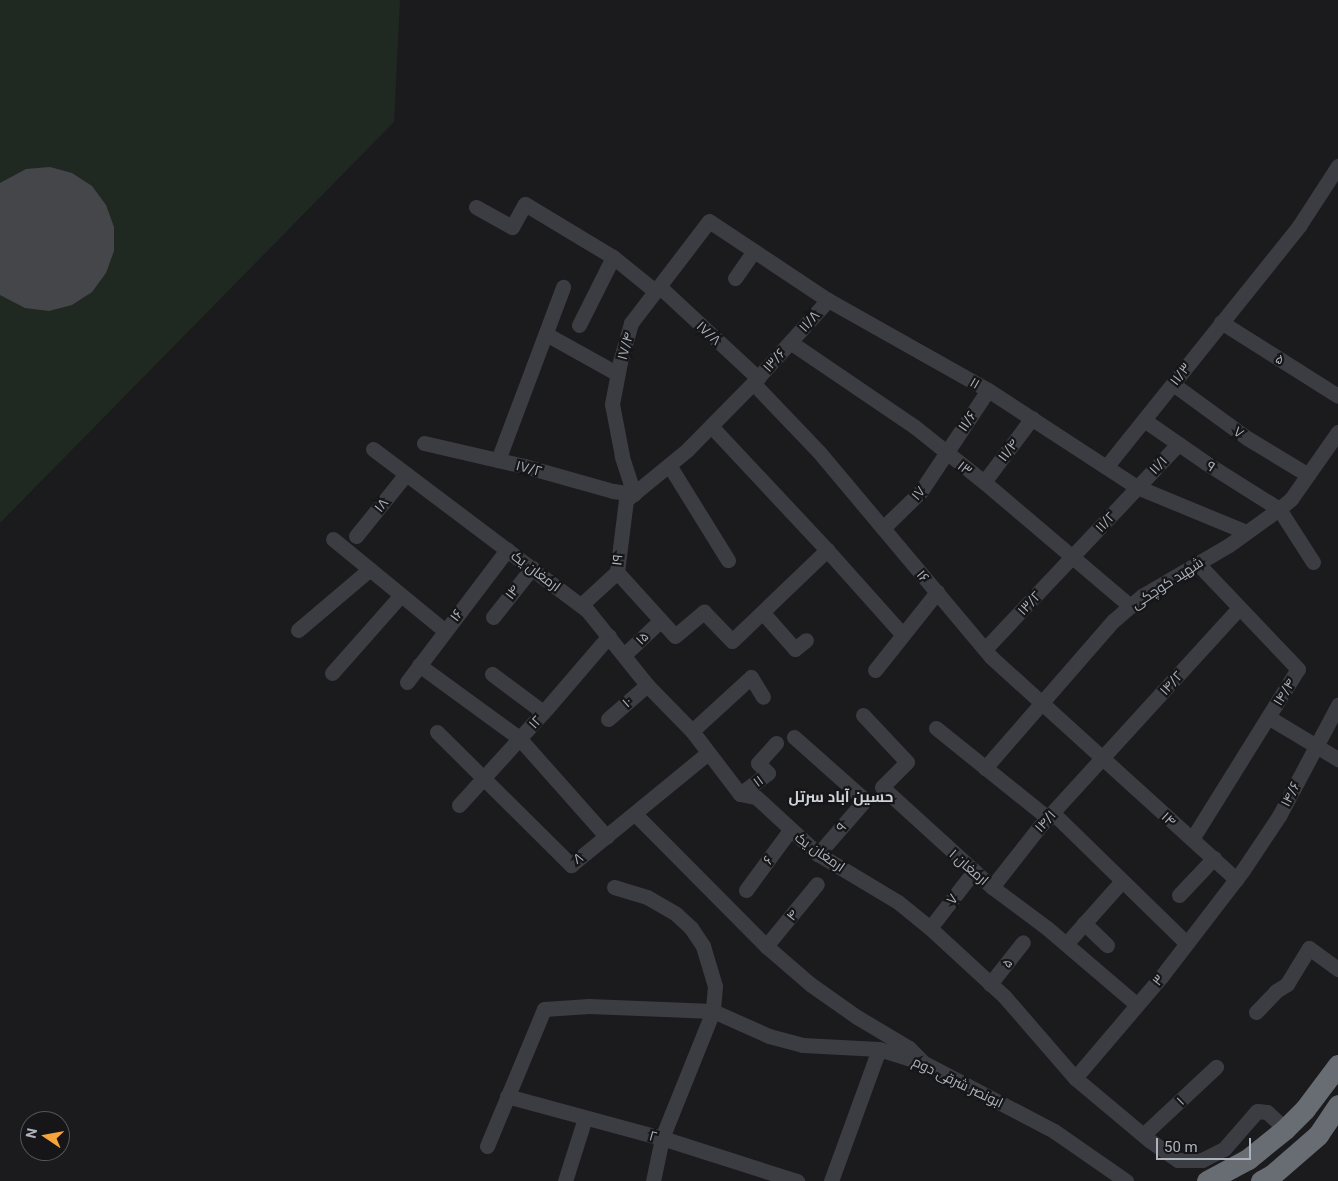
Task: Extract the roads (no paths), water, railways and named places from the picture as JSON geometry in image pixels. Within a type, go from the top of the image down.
[{"type":"highway","points":[[1206,1181],[1248,1159],[1285,1128],[1305,1109],[1338,1065]]},
{"type":"highway","points":[[1262,1181],[1272,1175],[1318,1135],[1338,1105]]},
{"type":"street","name":"۱۱/۳","points":[[1106,467],[1299,226],[1338,166]]},
{"type":"street","name":"۱۷/۸","points":[[476,208],[512,227],[525,204],[613,257],[658,289],[756,381]]},
{"type":"street","name":"۱۱","points":[[709,221],[828,300],[988,390],[1137,487],[1246,532]]},
{"type":"street","name":"۱۷/۴","points":[[630,497],[612,404],[631,323],[709,221]]},
{"type":"street","points":[[735,278],[754,251]]},
{"type":"street","points":[[580,324],[613,257]]},
{"type":"street","points":[[498,460],[563,287]]},
{"type":"street","name":"۱۱/۸","points":[[790,342],[828,300]]},
{"type":"street","name":"۵","points":[[1221,322],[1338,396]]},
{"type":"street","points":[[546,334],[618,374]]},
{"type":"street","name":"۱۳/۶","points":[[630,497],[669,465],[711,426],[756,381],[790,342]]},
{"type":"street","name":"۱۳","points":[[790,342],[915,427],[984,482],[1130,606]]},
{"type":"street","name":"۱۶","points":[[756,381],[819,452],[985,649],[1042,704],[1103,758]]},
{"type":"street","name":"۷","points":[[1173,384],[1247,438],[1308,475]]},
{"type":"street","name":"۱۱/۶","points":[[946,453],[988,390]]},
{"type":"street","name":"۱۱/۴","points":[[984,482],[1032,418]]},
{"type":"street","name":"۹","points":[[1144,420],[1279,509]]},
{"type":"street","points":[[711,426],[827,550],[902,634]]},
{"type":"street","name":"شهید کوچکی","points":[[985,768],[1113,621],[1142,596],[1246,532],[1279,509],[1291,499],[1337,436]]},
{"type":"street","name":"۱۷/۲","points":[[424,443],[498,460],[630,497]]},
{"type":"street","name":"۱۱/۱","points":[[1137,487],[1178,444]]},
{"type":"street","name":"ارمغان یک","points":[[373,449],[581,605],[609,636],[647,685],[692,731],[740,794],[756,797],[818,854],[898,902],[930,928],[1004,996],[1075,1078],[1143,1135],[1178,1160],[1202,1160],[1224,1149],[1258,1111],[1267,1112],[1285,1128]]},
{"type":"street","name":"۱۷","points":[[883,528],[921,490],[946,453]]},
{"type":"street","points":[[669,465],[728,560]]},
{"type":"street","name":"۱۸","points":[[356,536],[406,474]]},
{"type":"street","name":"۱۱/۲","points":[[1072,557],[1137,487]]},
{"type":"street","name":"۱۹","points":[[581,605],[616,572],[630,497]]},
{"type":"street","points":[[1279,509],[1313,562]]},
{"type":"street","points":[[333,539],[444,631]]},
{"type":"street","name":"۱۶","points":[[407,682],[507,550]]},
{"type":"street","points":[[616,572],[675,636],[704,612],[732,641],[827,550]]},
{"type":"street","name":"۱۳/۲","points":[[985,649],[1072,557]]},
{"type":"street","name":"۱۴/۴","points":[[1192,839],[1298,670],[1197,563]]},
{"type":"street","name":"۱۴","points":[[493,617],[532,568]]},
{"type":"street","points":[[298,630],[370,570]]},
{"type":"street","points":[[875,670],[937,592]]},
{"type":"street","points":[[332,673],[401,595]]},
{"type":"street","name":"۱۴/۲","points":[[1103,758],[1239,608]]},
{"type":"street","points":[[763,612],[795,649],[806,640]]},
{"type":"street","name":"۱۵","points":[[624,655],[660,621]]},
{"type":"street","name":"۱۲","points":[[459,805],[609,636]]},
{"type":"street","points":[[419,665],[520,738],[607,837]]},
{"type":"street","points":[[492,674],[543,712]]},
{"type":"street","points":[[692,731],[751,678],[763,696]]},
{"type":"street","name":"۱۰","points":[[608,719],[647,685]]},
{"type":"street","name":"۱۴/۶","points":[[1236,878],[1279,816],[1315,745],[1338,705]]},
{"type":"street","name":"ارمغان ۱","points":[[863,716],[907,762],[882,787],[992,887],[1066,944],[1137,1005]]},
{"type":"street","points":[[1268,717],[1338,759]]},
{"type":"street","points":[[936,728],[985,768],[1050,815],[1186,943]]},
{"type":"street","name":"۸","points":[[437,732],[571,865],[708,753]]},
{"type":"street","name":"۹","points":[[794,737],[864,800],[818,854]]},
{"type":"street","name":"۱۱","points":[[740,794],[768,773],[758,763],[776,743]]},
{"type":"street","name":"۱۴","points":[[1103,758],[1236,878]]},
{"type":"street","name":"۱۴/۱","points":[[992,887],[1050,815],[1103,758]]},
{"type":"street","points":[[635,814],[766,946],[810,984],[857,1017],[909,1048],[924,1063]]},
{"type":"street","name":"۶","points":[[746,890],[790,830]]},
{"type":"street","points":[[1179,895],[1214,858]]},
{"type":"street","name":"۷","points":[[930,928],[974,871]]},
{"type":"street","name":"۳","points":[[1075,1078],[1137,1005],[1236,878]]},
{"type":"street","points":[[1066,944],[1122,882]]},
{"type":"street","name":"۴","points":[[766,946],[817,884]]},
{"type":"street","points":[[614,887],[646,896],[676,914],[691,928],[703,946],[715,986],[713,1011],[662,1138],[652,1181]]},
{"type":"street","points":[[1084,923],[1107,945]]},
{"type":"street","name":"۵","points":[[990,984],[1023,942]]},
{"type":"street","points":[[1256,1012],[1276,991],[1287,984],[1308,948],[1338,969]]},
{"type":"street","points":[[487,1146],[544,1009],[589,1006],[713,1011]]},
{"type":"street","name":"ابونصر شرقی دوم","points":[[713,1011],[769,1036],[804,1045],[879,1049],[924,1063],[1054,1131],[1126,1181]]},
{"type":"street","points":[[831,1181],[879,1049]]},
{"type":"street","name":"۱","points":[[1143,1135],[1216,1067]]},
{"type":"street","name":"۲","points":[[507,1096],[662,1138],[797,1181]]},
{"type":"street","points":[[565,1181],[585,1118]]},
{"type":"district","name":"حسین آباد سرتل","points":[[841,798]]}]
